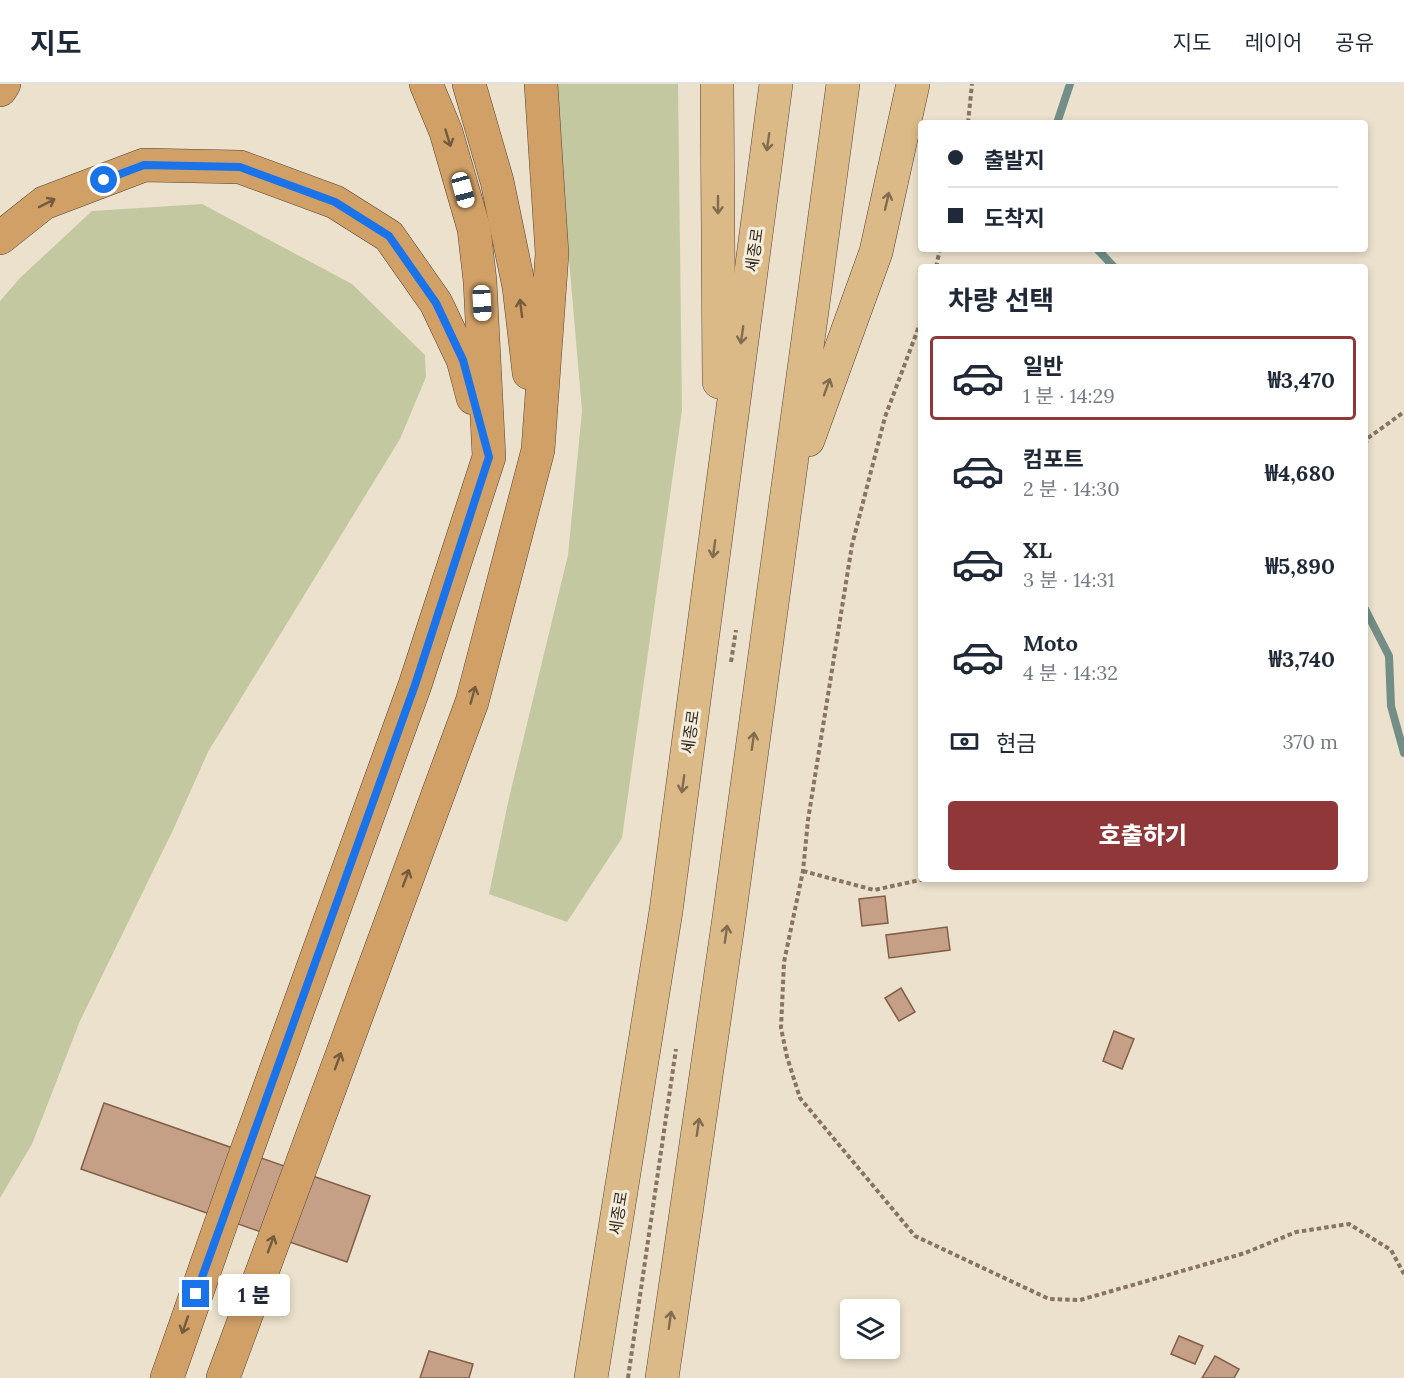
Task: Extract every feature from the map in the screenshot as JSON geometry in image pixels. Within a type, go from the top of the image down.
[{"type":"highway","points":[[0,90],[4,84]]},
{"type":"highway","points":[[167,1378],[232,1189],[415,685],[489,457],[480,281],[474,229],[446,132],[426,84]]},
{"type":"highway","points":[[469,84],[497,181],[519,288],[538,450]]},
{"type":"highway","points":[[223,1378],[291,1187],[472,702],[538,450],[552,254],[541,84]]},
{"type":"highway","points":[[717,84],[719,508]]},
{"type":"highway","name":"세종로","points":[[591,1378],[666,911],[776,84]]},
{"type":"highway","points":[[662,1378],[729,918],[843,84]]},
{"type":"highway","points":[[786,501],[876,252],[913,84]]},
{"type":"highway","points":[[0,238],[44,203],[144,165],[240,167],[335,202],[389,236],[436,303],[463,360],[489,457]]},
{"type":"path","points":[[968,120],[972,84]]},
{"type":"path","points":[[918,329],[885,417],[852,545],[808,820],[803,871],[784,962],[781,1028],[787,1057],[800,1098],[915,1236],[1049,1299],[1080,1300],[1245,1253],[1296,1232],[1349,1224],[1391,1250],[1404,1274]]},
{"type":"path","points":[[1368,438],[1404,412]]},
{"type":"path","points":[[803,871],[874,890],[918,881]]},
{"type":"green space","points":[[554,84],[678,84],[682,410],[622,838],[567,922],[489,894],[509,798],[568,555],[582,411]]},
{"type":"green space","points":[[202,204],[352,284],[425,355],[426,377],[400,439],[208,752],[173,830],[80,1021],[32,1144],[0,1198],[0,301],[20,278],[92,211]]},
{"type":"building","points":[[885,896],[888,923],[862,926],[859,899]]},
{"type":"building","points":[[947,927],[950,950],[889,958],[886,935]]},
{"type":"building","points":[[901,988],[915,1012],[899,1021],[885,998]]},
{"type":"building","points":[[1114,1031],[1134,1039],[1122,1069],[1103,1061]]},
{"type":"building","points":[[104,1103],[370,1196],[347,1262],[81,1169]]},
{"type":"building","points":[[1179,1336],[1203,1346],[1195,1364],[1171,1354]]},
{"type":"building","points":[[429,1351],[473,1364],[469,1378],[420,1378]]},
{"type":"building","points":[[1215,1356],[1239,1369],[1234,1378],[1202,1378]]},
{"type":"waterway","points":[[1058,120],[1070,84]]},
{"type":"waterway","points":[[1100,252],[1111,264]]},
{"type":"waterway","points":[[1368,615],[1389,656],[1391,706],[1404,753]]},
{"type":"route","points":[[104,180],[144,165],[240,167],[335,202],[389,236],[436,303],[463,360],[489,457],[415,685],[196,1294]]}]
